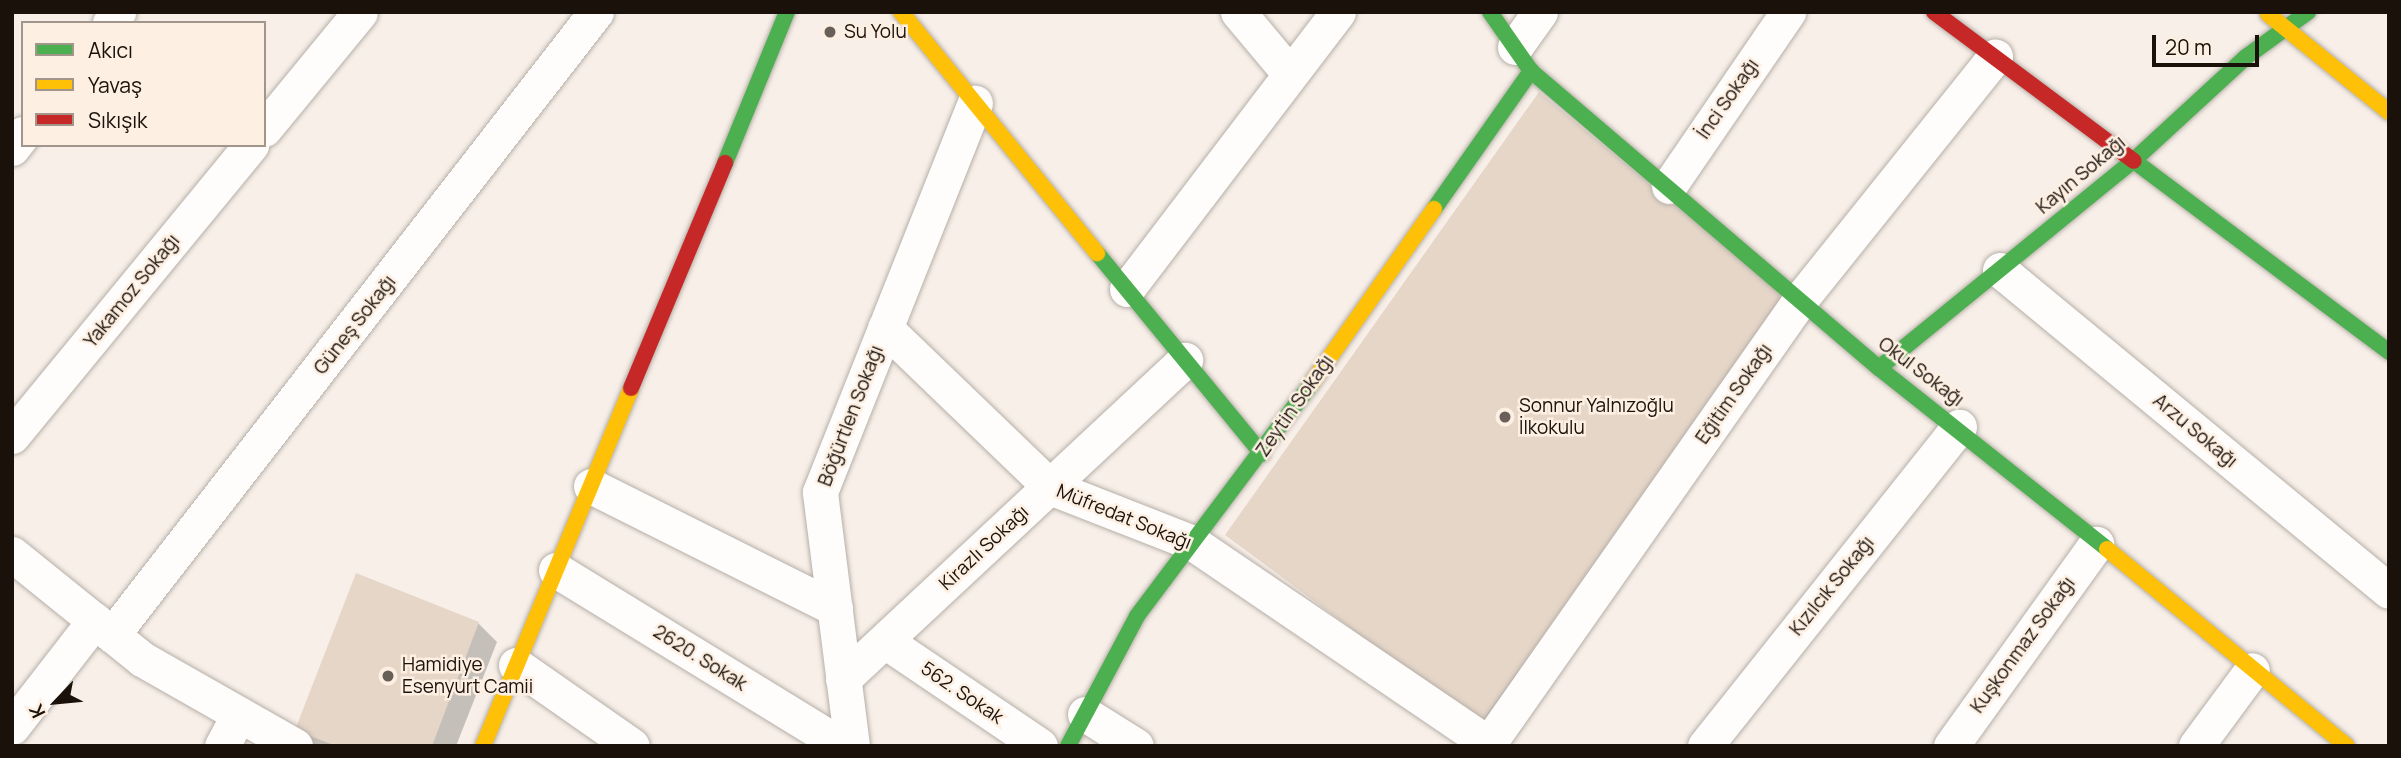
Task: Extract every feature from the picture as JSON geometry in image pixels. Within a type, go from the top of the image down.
[{"type":"street","points":[[266,127],[360,12]]},
{"type":"street","name":"Güneş Sokağı","points":[[12,727],[103,627],[596,12]]},
{"type":"street","points":[[483,746],[787,12]]},
{"type":"street","points":[[901,12],[1262,454]]},
{"type":"street","points":[[1238,12],[1289,73]]},
{"type":"street","points":[[1127,289],[1338,12]]},
{"type":"street","name":"Okul Sokağı","points":[[1490,12],[1523,59],[1800,300],[1880,368],[1959,427],[2096,544],[2347,746]]},
{"type":"street","name":"Zeytin Sokağı","points":[[1068,746],[1137,616],[1262,454],[1523,59],[1540,12]]},
{"type":"street","name":"İnci Sokağı","points":[[1669,186],[1788,12]]},
{"type":"street","points":[[1934,12],[2389,352]]},
{"type":"street","points":[[2265,12],[2389,112]]},
{"type":"street","name":"Kayın Sokağı","points":[[1880,368],[2133,161],[2246,57],[2308,12]]},
{"type":"street","name":"Eğitim Sokağı","points":[[1490,745],[1800,300],[1995,57]]},
{"type":"street","name":"Böğürtlen Sokağı","points":[[852,746],[820,492],[975,103]]},
{"type":"street","name":"Yakamoz Sokağı","points":[[12,436],[249,147]]},
{"type":"street","name":"Arzu Sokağı","points":[[2000,270],[2389,592]]},
{"type":"street","name":"Müfredat Sokağı","points":[[885,328],[1050,487],[1193,543],[1490,745]]},
{"type":"street","name":"Kirazlı Sokağı","points":[[844,679],[1185,360]]},
{"type":"street","name":"Kızılcık Sokağı","points":[[1705,746],[1959,427]]},
{"type":"street","points":[[591,486],[835,608]]},
{"type":"street","name":"Kuşkonmaz Sokağı","points":[[1951,746],[2096,544]]},
{"type":"street","points":[[12,554],[142,659],[295,746]]},
{"type":"street","name":"2620. Sokak","points":[[556,570],[843,746]]},
{"type":"street","name":"562. Sokak","points":[[885,641],[1040,746]]},
{"type":"street","points":[[516,665],[632,746]]},
{"type":"street","points":[[2196,746],[2252,670]]},
{"type":"street","points":[[222,746],[239,714]]},
{"type":"street","points":[[1085,714],[1136,746]]},
{"type":"building","name":"Sonnur Yalnızoğlu İlkokulu","points":[[1539,92],[1788,299],[1480,724],[1225,535]]},
{"type":"building","name":"Hamidiye Esenyurt Camii","points":[[356,573],[479,622],[432,746],[336,746],[295,730]]},
{"type":"traffic: fast","points":[[725,163],[787,12]]},
{"type":"traffic: fast","points":[[1490,12],[1531,71],[1879,368],[2107,549]]},
{"type":"traffic: fast","points":[[1879,368],[2133,161],[2246,57],[2308,12]]},
{"type":"traffic: fast","points":[[1434,209],[1531,71]]},
{"type":"traffic: fast","points":[[2134,161],[2389,352]]},
{"type":"traffic: fast","points":[[1097,253],[1262,454]]},
{"type":"traffic: fast","points":[[1068,746],[1137,616],[1311,384]]},
{"type":"traffic: slow","points":[[901,12],[1097,253]]},
{"type":"traffic: slow","points":[[2268,14],[2389,112]]},
{"type":"traffic: slow","points":[[1311,384],[1434,209]]},
{"type":"traffic: slow","points":[[483,746],[631,388]]},
{"type":"traffic: slow","points":[[2107,549],[2347,746]]},
{"type":"traffic: jam","points":[[1934,12],[2134,161]]},
{"type":"traffic: jam","points":[[631,388],[725,163]]},
{"type":"place","name":"Su Yolu","points":[[830,32]]},
{"type":"place","name":"Sonnur Yalnızoğlu İlkokulu","points":[[1505,417]]},
{"type":"place","name":"Hamidiye Esenyurt Camii","points":[[388,676]]}]
